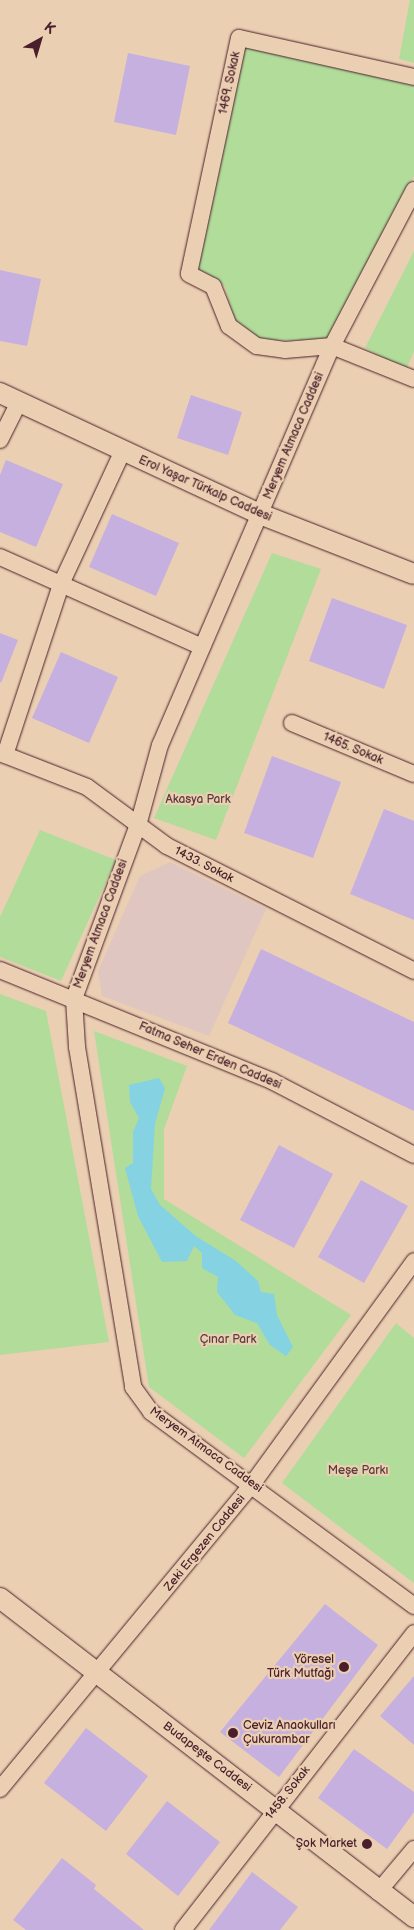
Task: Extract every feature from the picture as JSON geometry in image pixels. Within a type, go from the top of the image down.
[{"type":"street","name":"1469. Sokak","points":[[332,346],[286,350],[257,346],[229,326],[213,286],[189,274],[239,38],[414,77]]},
{"type":"street","name":"Meryem Atmaca Caddesi","points":[[414,190],[332,346],[160,745],[139,822],[74,999],[77,1047],[133,1387],[151,1412],[253,1483],[414,1606]]},
{"type":"street","points":[[332,346],[414,379]]},
{"type":"street","name":"Erol Yaşar Türkalp Caddesi","points":[[0,394],[122,453],[260,514],[414,574]]},
{"type":"street","points":[[0,440],[19,402]]},
{"type":"street","points":[[3,754],[62,582],[122,453]]},
{"type":"street","points":[[0,557],[62,582],[202,646]]},
{"type":"street","name":"1465. Sokak","points":[[292,723],[414,774]]},
{"type":"street","name":"1433. Sokak","points":[[3,754],[87,786],[139,822],[167,846],[414,971]]},
{"type":"street","name":"Fatma Seher Erden Caddesi","points":[[0,970],[272,1081],[414,1155]]},
{"type":"street","name":"Zeki Ergezen Caddesi","points":[[0,1789],[253,1483],[414,1262]]},
{"type":"street","name":"Budapeşte Caddesi","points":[[0,1598],[276,1809],[378,1892],[414,1917]]},
{"type":"street","name":"1458. Sokak","points":[[183,1930],[414,1633]]},
{"type":"street","points":[[378,1892],[414,1848]]},
{"type":"shaded area","points":[[170,862],[266,909],[209,1036],[102,996],[98,971],[140,876]]},
{"type":"green space","points":[[410,0],[414,0],[414,63],[399,59]]},
{"type":"green space","points":[[243,46],[414,84],[414,176],[327,341],[258,340],[234,321],[225,286],[196,270]]},
{"type":"green space","points":[[414,251],[414,351],[406,370],[365,348]]},
{"type":"green space","name":"Akasya Park","points":[[272,553],[321,569],[216,840],[154,818]]},
{"type":"green space","points":[[40,830],[116,860],[61,981],[0,957],[0,917]]},
{"type":"green space","points":[[0,994],[46,1011],[109,1342],[0,1355]]},
{"type":"green space","name":"Çınar Park","points":[[94,1031],[187,1066],[164,1129],[164,1199],[351,1315],[244,1458],[149,1387]]},
{"type":"green space","name":"Meşe Parkı","points":[[396,1323],[414,1338],[414,1583],[282,1483]]},
{"type":"water","points":[[159,1078],[165,1088],[155,1124],[151,1189],[160,1205],[197,1237],[236,1261],[258,1281],[261,1292],[274,1294],[277,1315],[293,1347],[286,1356],[270,1345],[257,1323],[235,1315],[217,1292],[218,1277],[202,1268],[202,1253],[194,1246],[187,1261],[162,1262],[138,1216],[125,1168],[133,1163],[133,1132],[139,1118],[130,1102],[129,1085]]},
{"type":"building","points":[[128,53],[190,66],[176,135],[114,122]]},
{"type":"building","points":[[0,270],[41,279],[27,346],[0,341]]},
{"type":"building","points":[[191,395],[242,412],[228,455],[177,438]]},
{"type":"building","points":[[6,460],[63,484],[36,547],[0,532],[0,475]]},
{"type":"building","points":[[112,514],[179,543],[156,596],[89,567]]},
{"type":"building","points":[[332,598],[407,625],[384,689],[309,661]]},
{"type":"building","points":[[0,633],[18,640],[1,683],[0,682]]},
{"type":"building","points":[[61,652],[118,677],[89,743],[32,718]]},
{"type":"building","points":[[272,756],[341,782],[313,858],[244,833]]},
{"type":"building","points":[[384,809],[414,821],[414,920],[350,894]]},
{"type":"building","points":[[261,949],[414,1022],[414,1111],[228,1023]]},
{"type":"building","points":[[279,1145],[333,1174],[294,1248],[240,1220]]},
{"type":"building","points":[[361,1180],[408,1206],[364,1283],[318,1257]]},
{"type":"building","points":[[325,1604],[378,1645],[279,1777],[220,1732]]},
{"type":"building","points":[[414,1676],[414,1745],[380,1716]]},
{"type":"building","points":[[86,1728],[148,1776],[106,1831],[44,1783]]},
{"type":"building","points":[[354,1749],[414,1792],[414,1812],[387,1849],[318,1798]]},
{"type":"building","points":[[167,1801],[220,1842],[178,1896],[126,1854]]},
{"type":"building","points":[[62,1858],[96,1885],[94,1889],[144,1930],[26,1930],[13,1920]]},
{"type":"building","points":[[252,1872],[298,1907],[280,1930],[209,1930]]},
{"type":"place","name":"Yöresel Türk Mutfağı","points":[[344,1667]]},
{"type":"place","name":"Ceviz Anaokulları Çukurambar","points":[[233,1733]]},
{"type":"place","name":"Şok Market","points":[[367,1844]]}]
